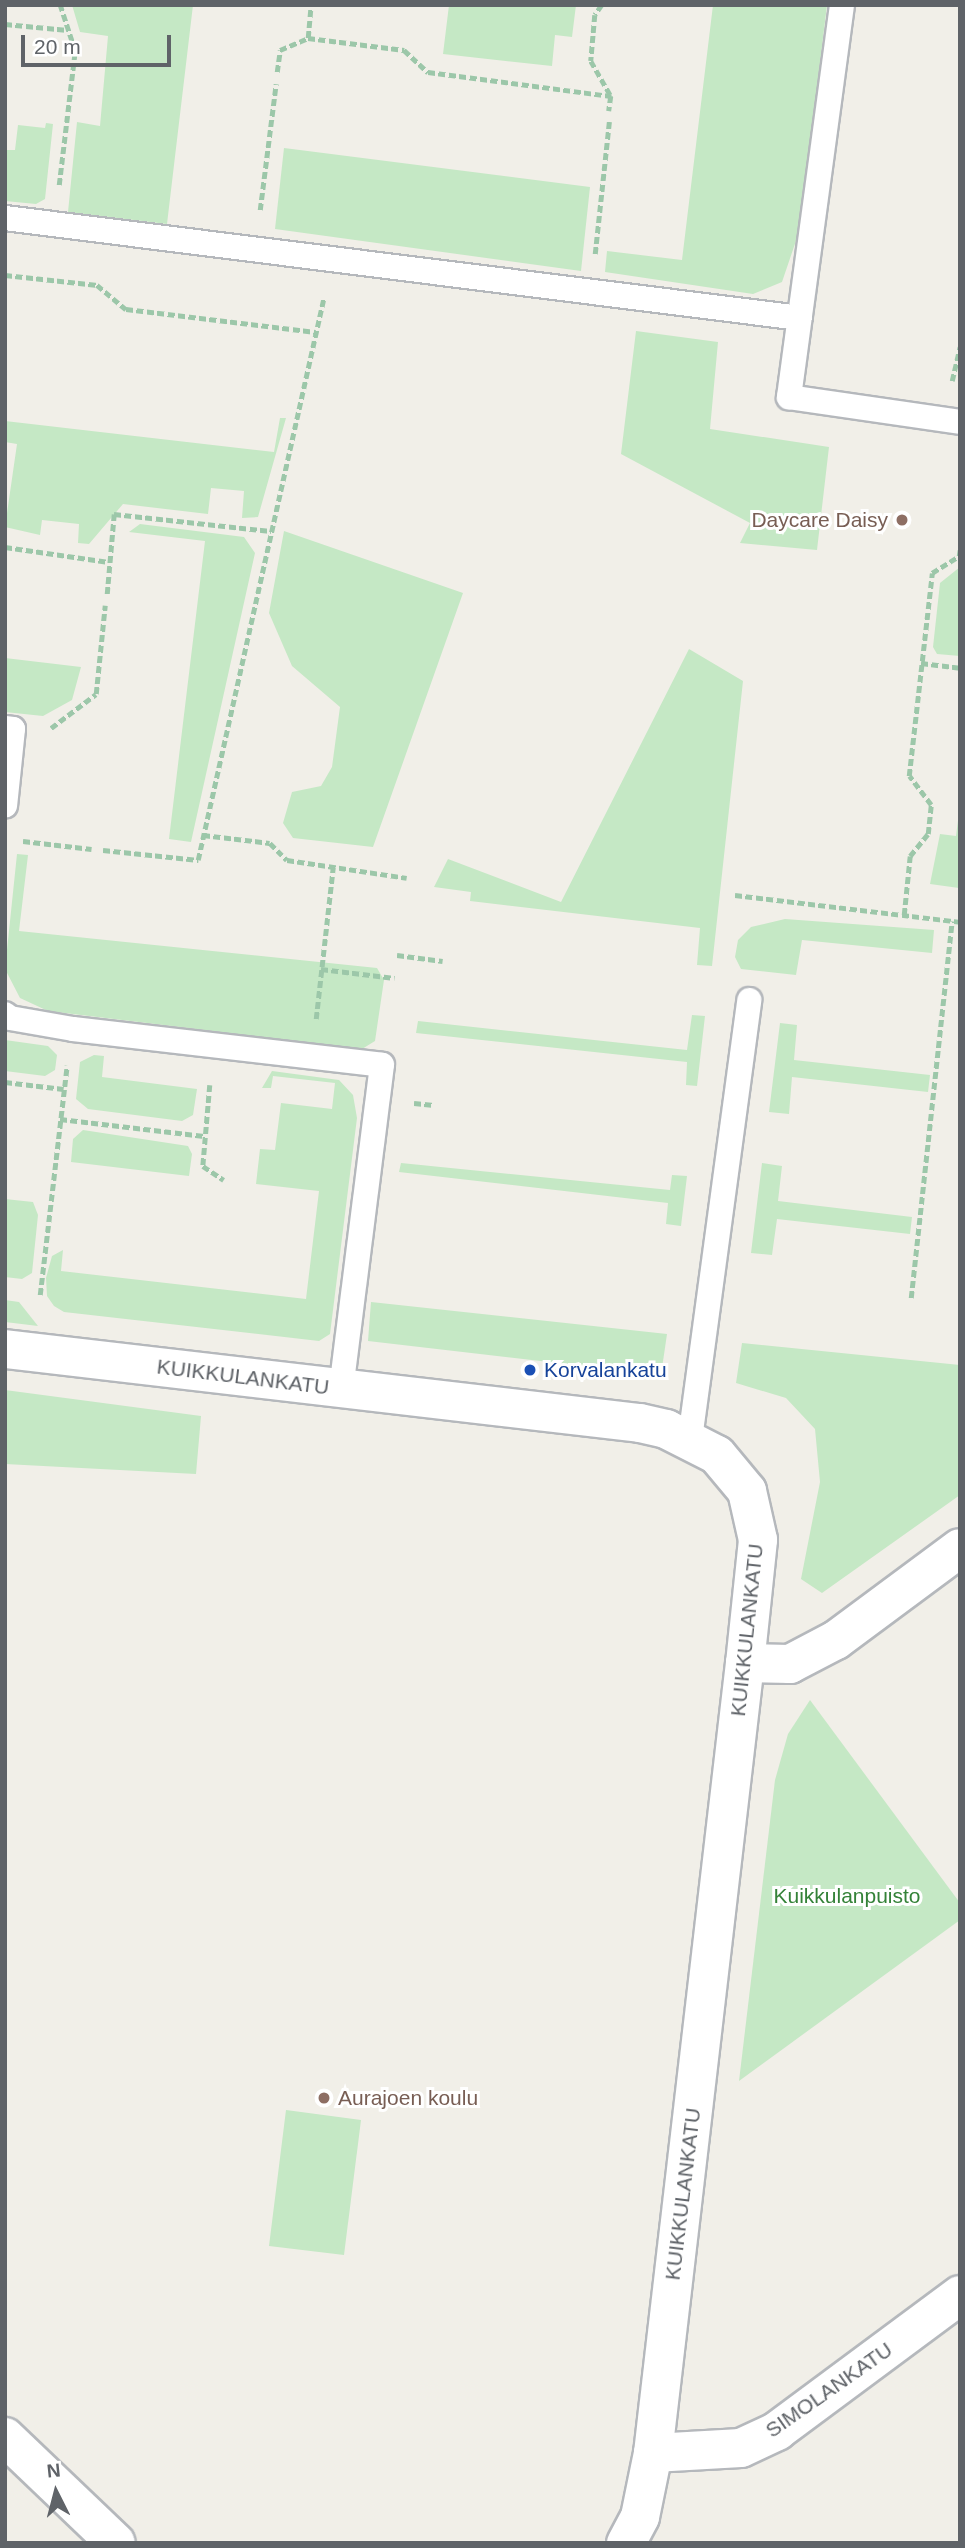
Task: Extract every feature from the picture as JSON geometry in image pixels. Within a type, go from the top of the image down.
[{"type":"street","name":"KUIKKULANKATU","points":[[5,1349],[640,1423],[690,1438],[735,1472],[753,1509],[758,1540],[653,2452]]},
{"type":"street","points":[[745,1663],[790,1664],[836,1640],[960,1548]]},
{"type":"street","name":"SIMOLANKATU","points":[[653,2452],[741,2448],[778,2431],[960,2295]]},
{"type":"street","points":[[5,2437],[116,2543]]},
{"type":"street","points":[[626,2543],[640,2517],[653,2452]]},
{"type":"lane","points":[[842,5],[789,397],[960,422]]},
{"type":"lane","points":[[5,218],[800,318]]},
{"type":"lane","points":[[5,806],[9,728]]},
{"type":"lane","points":[[690,1438],[749,1000]]},
{"type":"lane","points":[[5,1014],[10,1018],[73,1029],[382,1065],[341,1388]]},
{"type":"path","points":[[54,224],[75,51],[60,5]]},
{"type":"path","points":[[308,38],[311,5]]},
{"type":"path","points":[[602,5],[595,15],[590,61],[611,96],[610,111]]},
{"type":"path","points":[[5,24],[68,30]]},
{"type":"path","points":[[277,72],[280,50],[308,38],[404,50],[428,72],[611,96]]},
{"type":"path","points":[[254,250],[276,84]]},
{"type":"path","points":[[592,291],[608,122]]},
{"type":"path","points":[[103,850],[198,860],[332,259]]},
{"type":"path","points":[[5,275],[97,285],[126,309],[316,332]]},
{"type":"path","points":[[107,594],[114,514],[271,531]]},
{"type":"path","points":[[5,547],[109,562]]},
{"type":"path","points":[[904,915],[910,856],[928,834],[931,805],[909,775],[932,573],[959,556],[960,551]]},
{"type":"path","points":[[9,728],[45,732],[96,694],[105,605]]},
{"type":"path","points":[[921,663],[960,668]]},
{"type":"path","points":[[203,835],[270,843],[287,860],[407,878]]},
{"type":"path","points":[[18,840],[92,849]]},
{"type":"path","points":[[312,1057],[333,867]]},
{"type":"path","points":[[734,895],[960,922]]},
{"type":"path","points":[[911,1298],[952,921]]},
{"type":"path","points":[[397,955],[443,961]]},
{"type":"path","points":[[321,969],[394,978]]},
{"type":"path","points":[[40,1295],[73,1029]]},
{"type":"path","points":[[214,1046],[203,1166],[224,1180]]},
{"type":"path","points":[[5,1082],[64,1089]]},
{"type":"path","points":[[60,1119],[204,1136]]},
{"type":"green space","points":[[72,5],[193,5],[167,224],[68,212],[77,122],[100,126],[108,36],[80,32]]},
{"type":"green space","points":[[449,5],[576,5],[572,37],[555,35],[552,66],[443,54]]},
{"type":"green space","points":[[713,5],[827,5],[800,229],[782,282],[753,294],[605,272],[607,251],[682,260]]},
{"type":"green space","points":[[46,123],[53,124],[45,199],[36,204],[5,201],[5,150],[15,150],[18,125],[45,128]]},
{"type":"green space","points":[[284,148],[590,187],[581,271],[275,229]]},
{"type":"green space","points":[[636,331],[718,342],[710,429],[829,447],[817,550],[740,543],[750,523],[621,454]]},
{"type":"green space","points":[[280,418],[286,418],[258,517],[242,518],[244,491],[211,488],[208,514],[123,504],[89,544],[78,543],[79,524],[42,520],[40,535],[5,527],[17,444],[5,442],[5,421],[274,452]]},
{"type":"green space","points":[[140,524],[244,537],[255,553],[191,842],[169,839],[205,541],[129,532]]},
{"type":"green space","points":[[284,531],[463,593],[373,847],[293,838],[283,823],[292,792],[321,786],[332,767],[340,707],[292,666],[269,613]]},
{"type":"green space","points":[[960,567],[960,656],[937,654],[933,647],[940,583]]},
{"type":"green space","points":[[689,649],[743,681],[712,966],[697,965],[700,928],[470,901],[471,892],[434,887],[448,859],[561,902]]},
{"type":"green space","points":[[5,658],[81,667],[72,700],[43,716],[5,712]]},
{"type":"green space","points":[[960,805],[959,888],[930,884],[940,834],[956,836]]},
{"type":"green space","points":[[17,854],[28,855],[19,931],[377,968],[384,980],[375,1041],[362,1049],[48,1011],[20,998],[5,969]]},
{"type":"green space","points":[[785,919],[934,930],[932,953],[802,940],[796,975],[741,969],[735,957],[738,940],[751,927]]},
{"type":"green space","points":[[692,1015],[705,1016],[697,1086],[686,1085],[687,1062],[416,1033],[418,1021],[687,1050]]},
{"type":"green space","points":[[780,1023],[797,1025],[794,1060],[930,1075],[928,1092],[792,1077],[789,1114],[769,1112]]},
{"type":"green space","points":[[5,1040],[48,1046],[57,1055],[55,1070],[45,1076],[5,1071]]},
{"type":"green space","points":[[94,1055],[104,1056],[102,1077],[197,1089],[193,1115],[182,1121],[88,1109],[76,1099],[80,1062]]},
{"type":"green space","points":[[272,1071],[339,1080],[353,1095],[357,1118],[330,1334],[319,1341],[64,1312],[54,1306],[47,1296],[46,1278],[52,1256],[63,1250],[61,1271],[306,1299],[319,1191],[256,1184],[260,1149],[275,1150],[281,1103],[332,1109],[335,1083],[273,1076],[271,1088],[262,1088]]},
{"type":"green space","points":[[83,1130],[188,1146],[192,1154],[189,1176],[71,1162],[73,1139]]},
{"type":"green space","points":[[401,1163],[670,1190],[672,1175],[687,1176],[681,1226],[666,1224],[668,1203],[399,1172]]},
{"type":"green space","points":[[762,1163],[782,1166],[778,1201],[912,1217],[910,1234],[777,1219],[772,1255],[751,1253]]},
{"type":"green space","points":[[5,1199],[33,1202],[38,1215],[32,1273],[22,1279],[5,1277]]},
{"type":"green space","points":[[5,1300],[19,1302],[38,1326],[5,1322]]},
{"type":"green space","points":[[371,1302],[667,1334],[661,1375],[368,1341]]},
{"type":"green space","points":[[742,1343],[960,1365],[960,1495],[822,1593],[801,1579],[820,1482],[815,1429],[786,1398],[736,1383]]},
{"type":"green space","points":[[5,1390],[201,1416],[196,1474],[5,1464]]},
{"type":"green space","name":"Kuikkulanpuisto","points":[[810,1700],[960,1903],[960,1920],[739,2081],[775,1780],[788,1734]]},
{"type":"green space","points":[[286,2110],[361,2120],[344,2255],[269,2246]]},
{"type":"place","name":"Daycare Daisy","points":[[902,520]]},
{"type":"place","name":"Korvalankatu","points":[[530,1370]]},
{"type":"place","name":"Aurajoen koulu","points":[[324,2098]]}]
